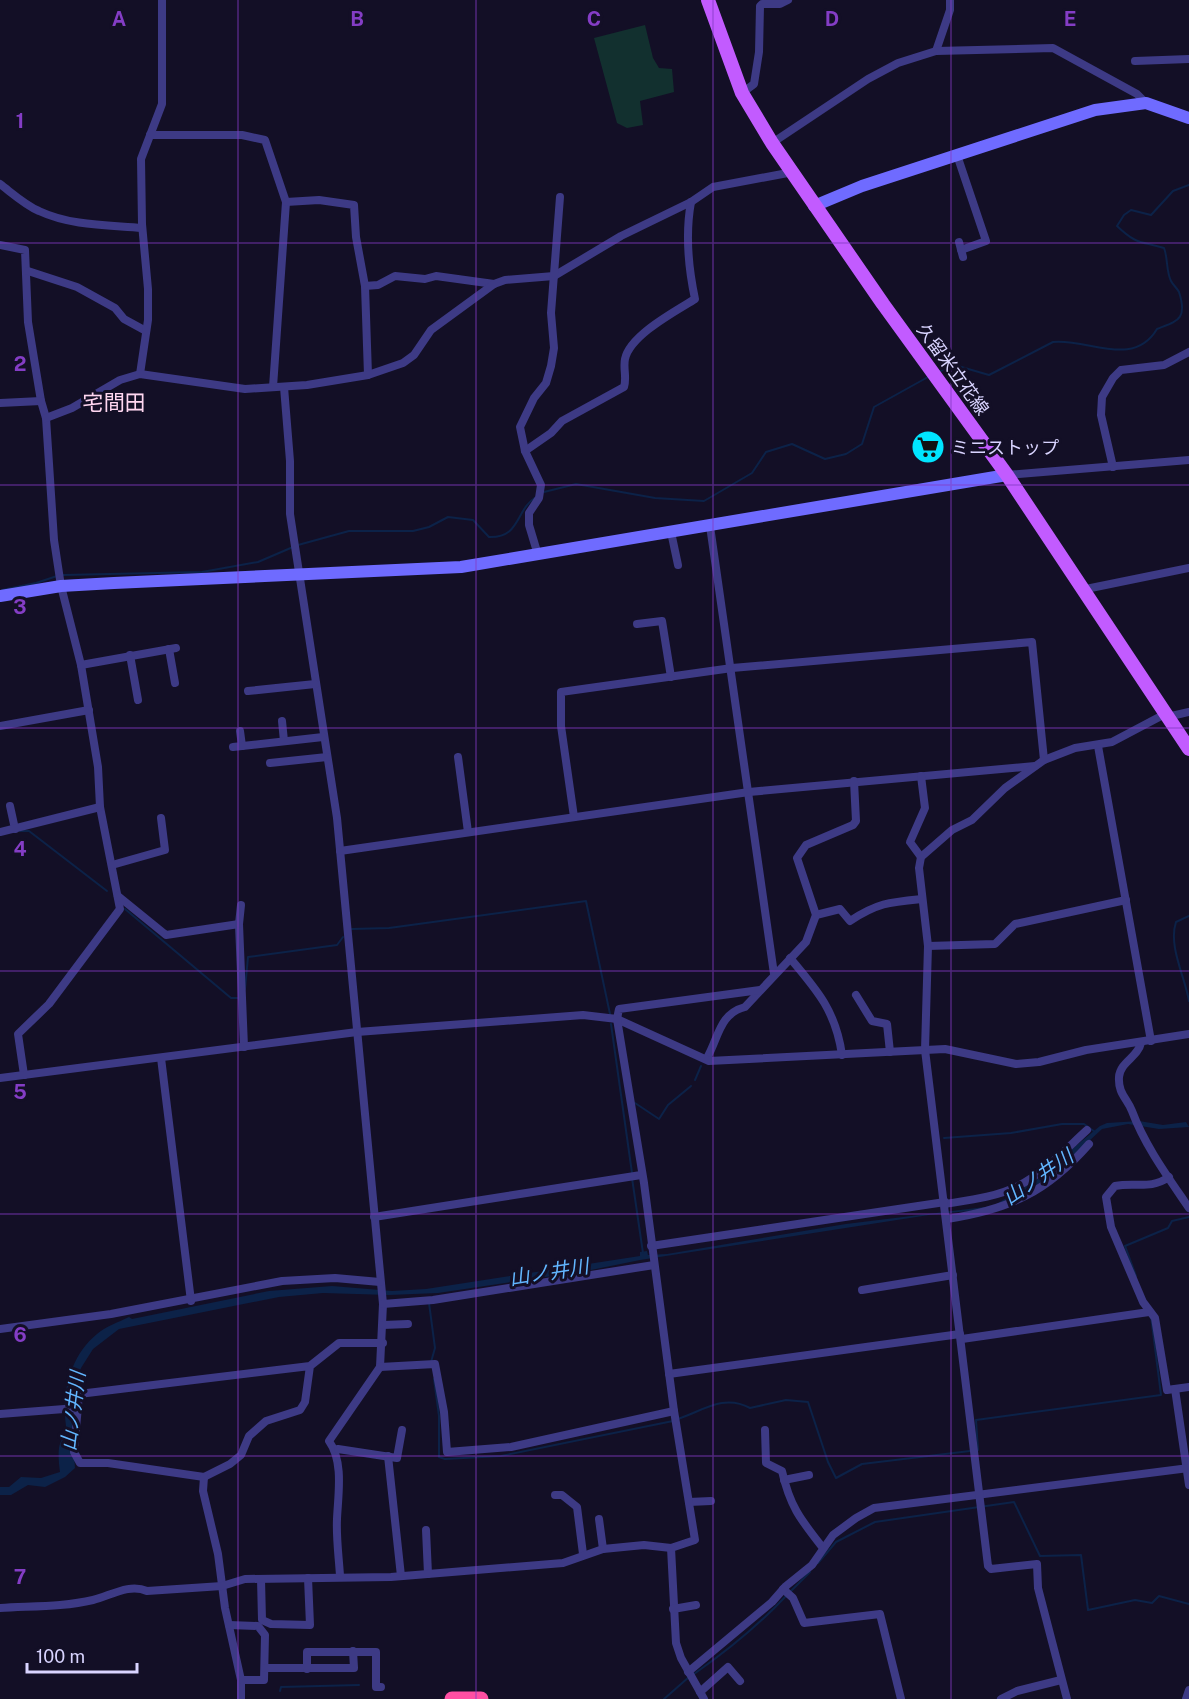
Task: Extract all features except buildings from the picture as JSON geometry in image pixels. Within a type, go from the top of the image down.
[{"type":"highway","points":[[452,1699],[481,1699]]},
{"type":"main road","name":"久留米立花線","points":[[708,0],[742,93],[772,143],[814,206],[1007,475],[1081,590],[1189,749]]},
{"type":"street","points":[[140,374],[146,331],[148,289],[142,228],[141,159],[162,104],[162,0]]},
{"type":"street","points":[[742,93],[754,84],[761,2],[780,4],[788,0]]},
{"type":"street","points":[[936,51],[950,10],[950,0]]},
{"type":"street","points":[[772,143],[868,79],[898,63],[936,51],[1053,48],[1137,94],[1146,103],[1189,118]]},
{"type":"street","points":[[1135,61],[1189,59]]},
{"type":"street","points":[[814,206],[862,186],[1095,110],[1146,103]]},
{"type":"street","points":[[150,135],[242,135],[265,140],[286,202],[273,387]]},
{"type":"street","points":[[957,155],[986,241],[961,250]]},
{"type":"street","points":[[46,418],[72,408],[120,380],[140,374],[245,389],[284,387],[368,375],[403,363],[414,356],[431,330],[494,284],[505,279],[567,273],[621,236],[691,202],[713,187],[740,176],[793,172]]},
{"type":"street","points":[[0,184],[38,211],[70,221],[142,228]]},
{"type":"street","points":[[538,555],[529,525],[529,513],[539,498],[541,485],[525,451],[520,427],[534,398],[546,384],[551,366],[560,197]]},
{"type":"street","points":[[286,202],[319,200],[354,205],[356,237],[365,286],[368,375]]},
{"type":"street","points":[[525,451],[551,433],[562,421],[624,387],[625,359],[632,346],[657,322],[695,299],[688,262],[687,225],[691,202]]},
{"type":"street","points":[[0,245],[25,250],[28,271],[28,322],[46,418],[54,540],[61,583],[81,665],[98,767],[100,807],[120,909],[54,997],[18,1034],[24,1075]]},
{"type":"street","points":[[28,271],[76,287],[115,308],[124,319],[146,331]]},
{"type":"street","points":[[365,286],[378,285],[395,276],[425,279],[436,276],[494,284]]},
{"type":"street","points":[[1113,467],[1101,414],[1102,397],[1113,378],[1121,370],[1164,365],[1189,352]]},
{"type":"street","points":[[284,387],[290,461],[290,514],[340,851],[383,1304],[383,1343],[380,1367],[329,1441],[336,1450],[340,1576]]},
{"type":"street","points":[[0,403],[41,401]]},
{"type":"street","points":[[0,596],[61,583],[423,571],[538,555],[1007,475],[1189,460]]},
{"type":"street","points":[[710,526],[774,974]]},
{"type":"street","points":[[671,532],[678,565]]},
{"type":"street","points":[[1081,590],[1189,568]]},
{"type":"street","points":[[637,624],[662,621],[671,677]]},
{"type":"street","points":[[574,817],[561,726],[561,692],[732,668],[1032,642],[1040,763]]},
{"type":"street","points":[[81,665],[172,648],[176,678]]},
{"type":"street","points":[[130,655],[138,700]]},
{"type":"street","points":[[248,691],[315,684]]},
{"type":"street","points":[[0,726],[89,710]]},
{"type":"street","points":[[921,857],[952,830],[972,820],[1005,788],[1040,763],[1075,748],[1112,742],[1166,716],[1189,712]]},
{"type":"street","points":[[282,721],[284,741]]},
{"type":"street","points":[[240,731],[237,747],[322,736]]},
{"type":"street","points":[[1098,746],[1151,1041]]},
{"type":"street","points":[[270,763],[327,757]]},
{"type":"street","points":[[458,758],[468,832]]},
{"type":"street","points":[[340,851],[748,792],[1040,763]]},
{"type":"street","points":[[921,776],[925,808],[910,842],[921,857],[921,899],[928,946],[926,1050],[988,1566],[991,1569],[1037,1564],[1038,1588],[1067,1699]]},
{"type":"street","points":[[707,1058],[722,1022],[732,1010],[745,1007],[806,942],[816,915],[797,858],[806,845],[853,825],[856,821],[854,781]]},
{"type":"street","points":[[10,806],[15,829]]},
{"type":"street","points":[[0,832],[100,807]]},
{"type":"street","points":[[112,865],[165,850],[161,818]]},
{"type":"street","points":[[118,896],[166,935],[239,924]]},
{"type":"street","points":[[816,915],[840,909],[850,921],[872,906],[883,902],[921,899]]},
{"type":"street","points":[[928,946],[995,944],[1015,924],[1126,900]]},
{"type":"street","points":[[241,905],[239,924],[244,1047]]},
{"type":"street","points":[[790,958],[829,1007],[832,1022],[839,1033],[843,1055]]},
{"type":"street","points":[[0,1608],[91,1600],[106,1594],[137,1588],[147,1591],[222,1586],[245,1579],[401,1576],[563,1563],[583,1554],[603,1549],[644,1545],[671,1548],[695,1540],[617,1019],[619,1009],[760,990]]},
{"type":"street","points":[[856,995],[872,1021],[887,1024],[890,1052]]},
{"type":"street","points":[[0,1078],[357,1032],[583,1015],[617,1019],[681,1050],[707,1058],[709,1061],[746,1061],[945,1049],[1016,1064],[1189,1034]]},
{"type":"street","points":[[1141,1043],[1140,1049],[1122,1067],[1119,1076],[1120,1092],[1132,1110],[1137,1127],[1189,1208]]},
{"type":"street","points":[[162,1058],[191,1301]]},
{"type":"street","points":[[651,1246],[991,1196],[1018,1186],[1040,1172],[1087,1130]]},
{"type":"street","points":[[947,1219],[997,1210],[1023,1199],[1067,1169],[1089,1144]]},
{"type":"street","points":[[374,1217],[641,1175]]},
{"type":"street","points":[[1169,1177],[1150,1186],[1136,1184],[1115,1186],[1106,1197],[1111,1227],[1149,1312],[1155,1318],[1167,1390],[1189,1387]]},
{"type":"street","points":[[383,1304],[445,1299],[654,1265]]},
{"type":"street","points":[[862,1290],[954,1275]]},
{"type":"street","points":[[0,1329],[191,1301],[282,1281],[335,1278],[380,1282]]},
{"type":"street","points":[[669,1374],[1149,1312]]},
{"type":"street","points":[[383,1325],[408,1324]]},
{"type":"street","points":[[310,1366],[305,1402],[300,1410],[266,1421],[249,1436],[241,1455],[230,1464],[204,1477],[108,1464],[80,1463],[74,1452],[80,1394],[310,1366],[339,1343],[383,1343]]},
{"type":"street","points":[[380,1367],[435,1364],[444,1412],[447,1452],[511,1447],[674,1411]]},
{"type":"street","points":[[1175,1389],[1189,1485]]},
{"type":"street","points":[[0,1414],[77,1408]]},
{"type":"street","points":[[338,1449],[397,1458],[402,1430]]},
{"type":"street","points":[[765,1430],[766,1463],[782,1471],[790,1503],[800,1522],[823,1548]]},
{"type":"street","points":[[388,1456],[401,1576]]},
{"type":"street","points":[[690,1675],[812,1565],[823,1548],[841,1528],[874,1508],[1188,1468]]},
{"type":"street","points":[[784,1480],[809,1475]]},
{"type":"street","points":[[204,1477],[203,1491],[212,1523],[229,1625],[241,1680],[242,1699]]},
{"type":"street","points":[[555,1495],[562,1495],[577,1507],[583,1554]]},
{"type":"street","points":[[689,1502],[711,1501]]},
{"type":"street","points":[[599,1519],[603,1549]]},
{"type":"street","points":[[426,1530],[428,1574]]},
{"type":"street","points":[[671,1548],[676,1643],[690,1675],[702,1695],[728,1668],[740,1681]]},
{"type":"street","points":[[261,1579],[262,1620],[271,1624],[310,1625],[308,1578]]},
{"type":"street","points":[[783,1589],[793,1598],[804,1623],[880,1614],[901,1699]]},
{"type":"street","points":[[673,1609],[696,1605]]},
{"type":"street","points":[[229,1625],[258,1626],[265,1635],[264,1680],[241,1680]]},
{"type":"street","points":[[265,1668],[354,1668],[353,1651]]},
{"type":"street","points":[[307,1669],[308,1652],[376,1652],[376,1687],[381,1687]]},
{"type":"street","points":[[1001,1699],[1017,1691],[1061,1680]]},
{"type":"street","points":[[1186,1699],[1189,1690]]},
{"type":"green space","points":[[645,25],[653,58],[659,68],[672,69],[674,92],[640,101],[643,125],[627,128],[617,123],[594,38]]},
{"type":"water","name":"山ノ井川","points":[[1139,1121],[1163,1125],[1186,1122],[1189,1127],[1159,1129],[1128,1124],[1102,1129],[1062,1166],[1019,1199],[979,1210],[929,1215],[438,1293],[389,1295],[323,1293],[279,1297],[119,1329],[93,1349],[81,1368],[77,1381],[72,1423],[75,1468],[65,1477],[45,1487],[28,1485],[11,1495],[0,1495],[0,1487],[9,1487],[21,1477],[41,1478],[60,1472],[59,1451],[66,1429],[65,1400],[74,1363],[80,1352],[97,1334],[108,1326],[129,1317],[132,1319],[269,1291],[332,1286],[392,1291],[426,1289],[640,1256],[640,1252],[647,1251],[648,1255],[667,1254],[846,1224],[993,1206],[1051,1171],[1072,1149],[1100,1126],[1107,1123]]},
{"type":"waterway","points":[[940,371],[958,366],[989,375],[1053,342],[1123,350],[1147,341],[1157,329],[1175,321],[1181,314],[1181,301],[1179,292],[1169,277],[1164,248],[1134,239],[1117,226],[1124,215],[1131,210],[1151,215],[1173,191],[1189,185]]},
{"type":"waterway","points":[[544,492],[576,484],[655,498],[704,501],[752,473],[766,452],[792,444],[825,459],[846,454],[862,444],[874,407],[928,377]]},
{"type":"waterway","points":[[298,545],[349,531],[413,531],[429,527],[448,517],[473,520],[489,537],[499,536],[512,528],[529,502],[536,497]]},
{"type":"waterway","points":[[63,575],[202,572],[258,562],[293,547]]},
{"type":"waterway","points":[[2,590],[57,576]]},
{"type":"waterway","points":[[20,831],[29,831],[107,891]]},
{"type":"waterway","points":[[352,929],[389,928],[586,901],[610,1014]]},
{"type":"waterway","points":[[125,909],[231,998],[238,998]]},
{"type":"waterway","points":[[1189,916],[1176,922],[1174,931],[1178,961],[1189,1001]]},
{"type":"waterway","points":[[245,989],[248,957],[337,945],[343,937]]},
{"type":"waterway","points":[[611,1024],[632,1173]]},
{"type":"waterway","points":[[695,1080],[701,1066]]},
{"type":"waterway","points":[[635,1103],[659,1119],[668,1105],[691,1086]]},
{"type":"waterway","points":[[944,1138],[1011,1133],[1062,1124],[1084,1124],[1095,1132]]},
{"type":"waterway","points":[[632,1178],[643,1253]]},
{"type":"waterway","points":[[1136,1276],[1125,1246],[1168,1228],[1172,1221],[1189,1217]]},
{"type":"waterway","points":[[429,1303],[435,1348],[431,1362]]},
{"type":"waterway","points":[[978,1450],[976,1420],[1161,1395],[1151,1316]]},
{"type":"waterway","points":[[434,1379],[439,1416],[439,1457],[445,1459],[501,1456],[673,1421]]},
{"type":"waterway","points":[[678,1419],[723,1403],[741,1404],[750,1408],[786,1400],[808,1402],[828,1462],[836,1478],[862,1464],[970,1451]]},
{"type":"waterway","points":[[818,1563],[836,1542],[875,1522],[1014,1502],[1040,1556],[1081,1555],[1088,1610],[1135,1600],[1152,1603],[1159,1596],[1189,1604]]},
{"type":"waterway","points":[[791,1591],[810,1572]]},
{"type":"waterway","points":[[694,1674],[742,1637],[787,1595]]},
{"type":"waterway","points":[[664,1699],[689,1677]]},
{"type":"waterway","points":[[280,1691],[281,1687],[359,1685]]},
{"type":"place","name":"ミニストップ","points":[[928,447]]},
{"type":"district","name":"宅間田","points":[[114,402]]}]
